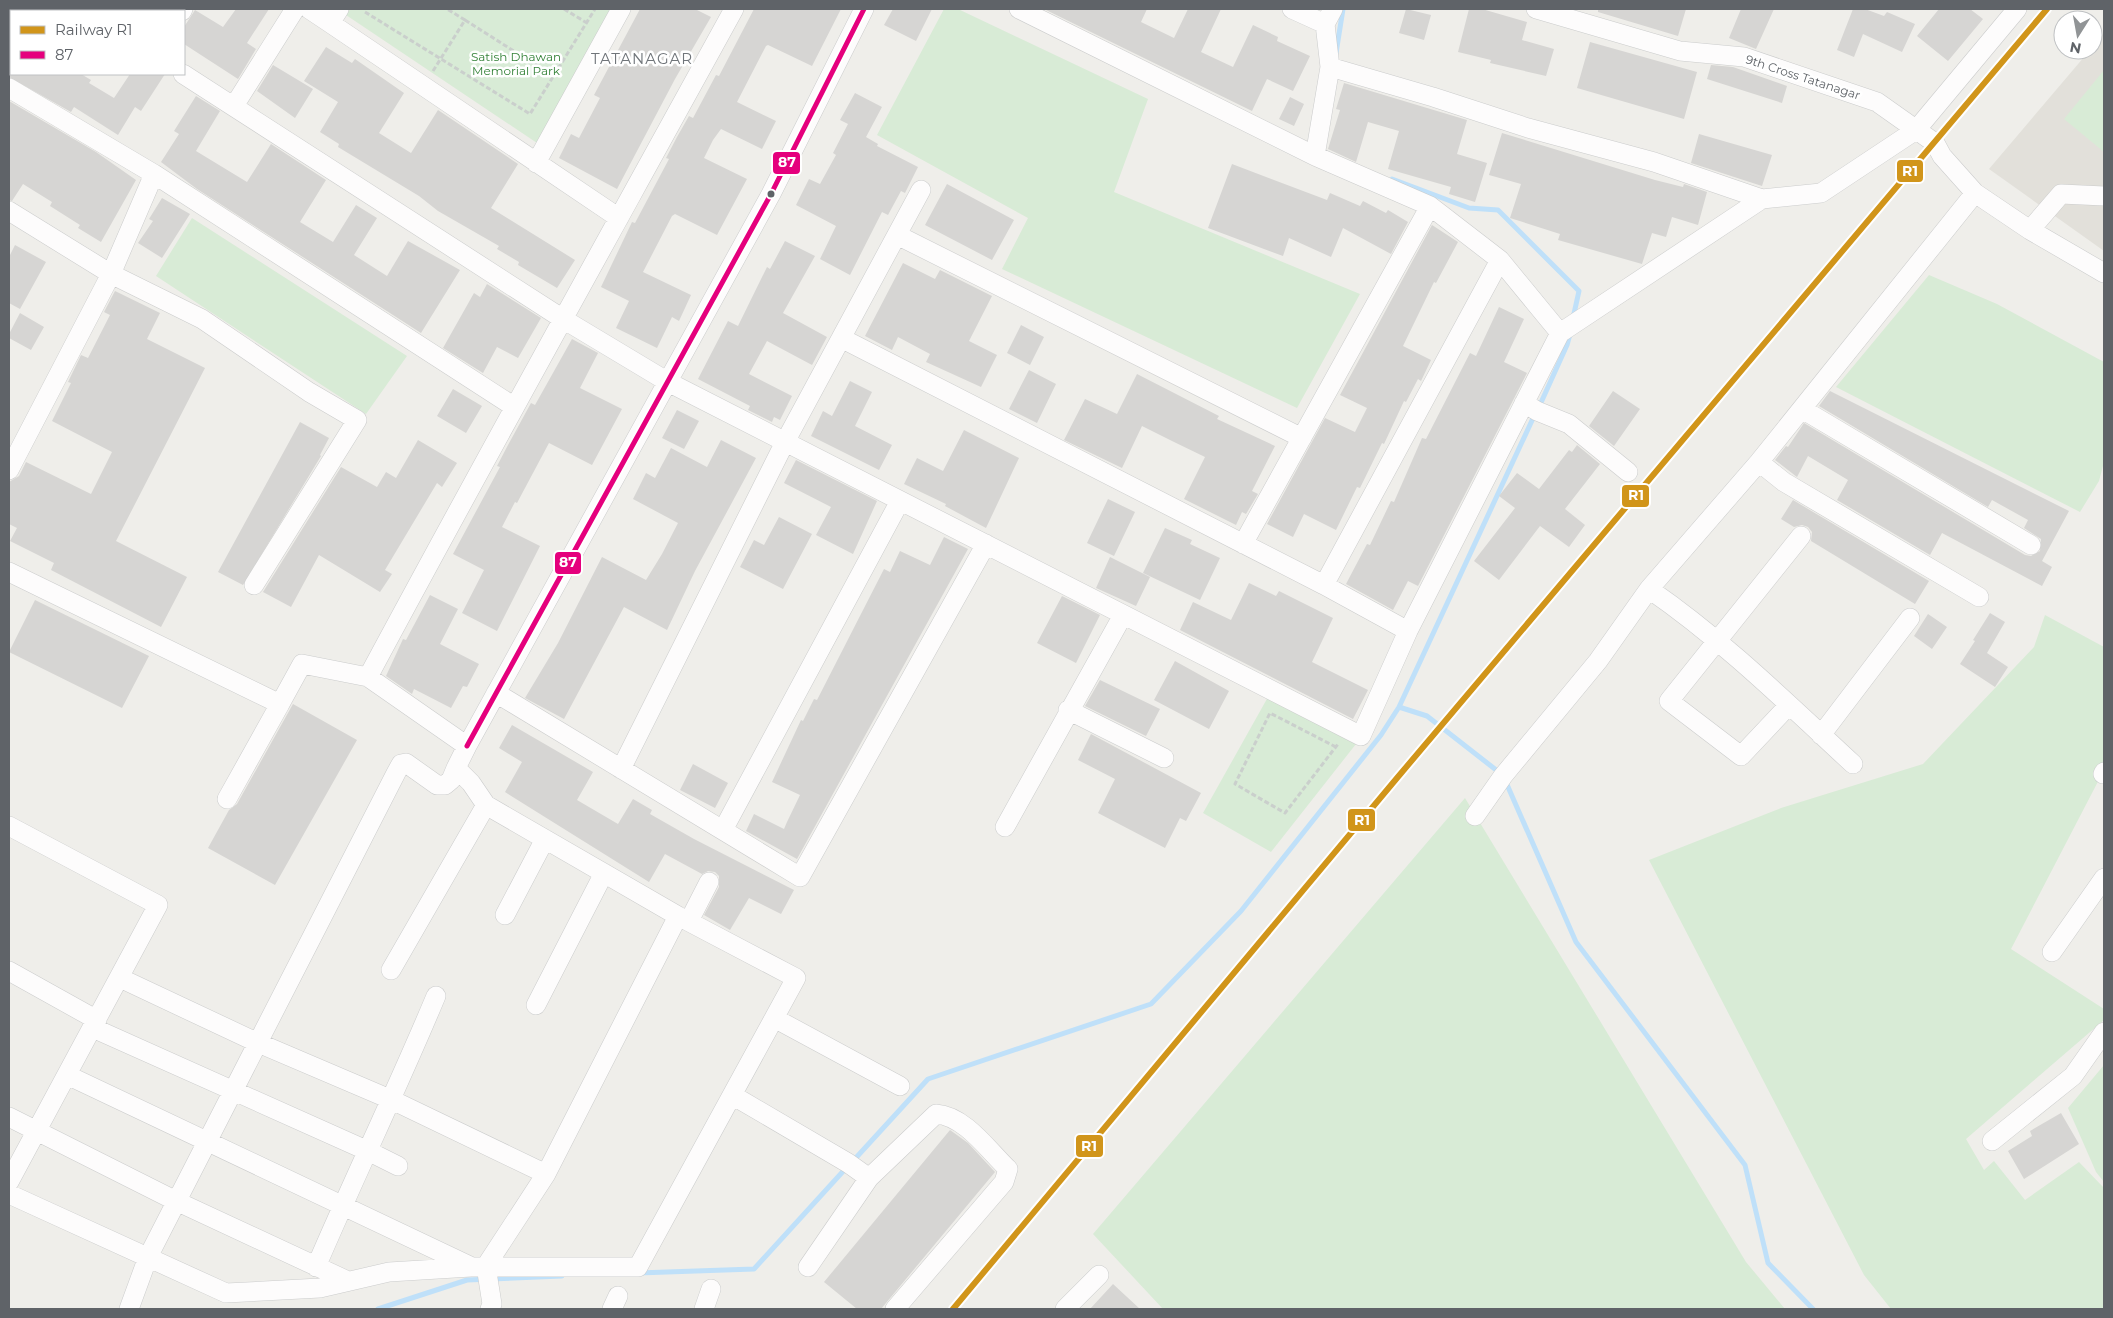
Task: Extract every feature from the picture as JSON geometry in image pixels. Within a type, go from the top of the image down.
[{"type":"street","points":[[234,106],[295,9]]},
{"type":"street","points":[[309,9],[334,16],[424,87],[619,218]]},
{"type":"street","points":[[536,163],[621,9]]},
{"type":"street","points":[[368,677],[513,406],[734,9]]},
{"type":"street","points":[[129,1309],[148,1257],[256,1042],[401,764],[406,763],[437,784],[445,785],[451,780],[467,746],[771,194],[864,9]]},
{"type":"street","points":[[1019,9],[1315,156],[1430,206],[1500,260],[1562,332]]},
{"type":"street","points":[[1292,9],[1329,16],[1330,67],[1315,156]]},
{"type":"street","name":"9th Cross Tatanagar","points":[[1536,9],[1680,51],[1744,57],[1878,102],[1935,143],[1942,156],[1975,193],[2030,230],[2104,273]]},
{"type":"street","points":[[1330,67],[1433,97],[1528,128],[1654,162],[1762,199],[1821,193],[1916,130],[2015,9]]},
{"type":"street","points":[[185,75],[563,319],[668,382],[1361,736],[1408,631],[1562,332],[1762,199]]},
{"type":"street","points":[[9,88],[154,174],[513,406]]},
{"type":"street","points":[[9,470],[111,274],[154,174]]},
{"type":"street","points":[[621,769],[785,442],[921,190]]},
{"type":"street","points":[[1475,816],[1503,776],[1598,661],[1649,589],[1759,462],[1975,193]]},
{"type":"street","points":[[2030,230],[2061,194],[2104,196]]},
{"type":"street","points":[[1243,544],[1430,206]]},
{"type":"street","points":[[9,211],[357,420],[254,585]]},
{"type":"street","points":[[896,235],[1302,438]]},
{"type":"street","points":[[1324,585],[1500,260]]},
{"type":"street","points":[[841,338],[1324,585],[1408,631]]},
{"type":"street","points":[[1524,403],[1537,411],[1569,424],[1628,472]]},
{"type":"street","points":[[1802,408],[2031,544]]},
{"type":"street","points":[[1759,462],[1784,482],[1979,597]]},
{"type":"street","points":[[723,830],[900,501]]},
{"type":"street","points":[[1789,706],[1741,756],[1671,702],[1670,698],[1718,642],[1801,536]]},
{"type":"street","points":[[496,693],[800,877],[986,544]]},
{"type":"street","points":[[9,572],[280,704]]},
{"type":"street","points":[[1649,589],[1718,642],[1853,764]]},
{"type":"street","points":[[1004,828],[1123,614]]},
{"type":"street","points":[[1821,734],[1910,618]]},
{"type":"street","points":[[227,799],[302,664],[368,677],[467,746]]},
{"type":"street","points":[[1068,710],[1164,758]]},
{"type":"street","points":[[9,1194],[226,1293],[320,1288],[389,1272],[484,1272],[638,1267],[796,978],[684,918],[486,805],[471,783],[456,768]]},
{"type":"street","points":[[391,970],[486,805]]},
{"type":"street","points":[[9,826],[158,905],[9,1182]]},
{"type":"street","points":[[505,915],[545,839]]},
{"type":"street","points":[[536,1005],[604,873]]},
{"type":"street","points":[[2052,952],[2104,878]]},
{"type":"street","points":[[490,1309],[492,1304],[484,1272],[546,1174],[684,918],[709,882]]},
{"type":"street","points":[[9,972],[95,1024],[398,1166]]},
{"type":"street","points":[[120,978],[256,1042],[392,1100],[546,1174]]},
{"type":"street","points":[[316,1267],[342,1206],[392,1100],[436,996]]},
{"type":"street","points":[[774,1018],[900,1086]]},
{"type":"street","points":[[1992,1141],[2073,1076],[2104,1032]]},
{"type":"street","points":[[67,1075],[484,1272]]},
{"type":"street","points":[[732,1096],[851,1165],[869,1178]]},
{"type":"street","points":[[808,1267],[869,1178],[936,1114],[947,1114],[960,1122],[1008,1169],[1004,1182],[895,1309]]},
{"type":"street","points":[[9,1117],[176,1201],[348,1281]]},
{"type":"street","points":[[1065,1309],[1099,1275]]},
{"type":"street","points":[[704,1309],[711,1289]]},
{"type":"path","points":[[447,9],[553,76]]},
{"type":"path","points":[[564,9],[587,23]]},
{"type":"path","points":[[365,12],[530,114],[595,9]]},
{"type":"path","points":[[424,87],[465,20]]},
{"type":"path","points":[[1336,747],[1270,713],[1235,784],[1285,813],[1336,747],[1349,730]]},
{"type":"shaded area","points":[[2104,33],[2104,251],[1989,169],[2082,60],[2103,60]]},
{"type":"green space","name":"Satish Dhawan Memorial Park","points":[[350,9],[611,9],[537,143],[346,15]]},
{"type":"green space","points":[[944,9],[958,9],[1148,99],[1114,192],[1360,294],[1297,408],[1002,269],[1028,218],[877,135]]},
{"type":"green space","points":[[2104,70],[2104,152],[2064,119]]},
{"type":"green space","points":[[192,218],[407,356],[366,414],[156,276]]},
{"type":"green space","points":[[1929,275],[1997,304],[2104,362],[2104,462],[2099,481],[2080,512],[1836,387]]},
{"type":"green space","points":[[2045,615],[2104,647],[2104,770],[2011,949],[2104,1009],[2104,1020],[1966,1139],[1984,1170],[1994,1161],[2025,1200],[2079,1162],[2104,1188],[2104,1309],[1891,1309],[1864,1275],[1649,860],[1781,808],[1923,764],[2034,647]]},
{"type":"green space","points":[[1268,697],[1356,744],[1271,852],[1203,813]]},
{"type":"green space","points":[[1465,798],[1746,1262],[1785,1309],[1163,1309],[1093,1234]]},
{"type":"green space","points":[[2104,1065],[2104,1182],[2096,1172],[2068,1108]]},
{"type":"building","points":[[236,9],[269,9],[247,43],[256,49],[238,79],[185,45],[185,25],[195,10],[223,27]]},
{"type":"building","points":[[640,9],[695,9],[711,17],[675,79],[617,189],[559,158],[571,134],[579,138],[600,98],[594,95]]},
{"type":"building","points":[[754,9],[841,9],[812,66],[768,45],[766,46],[737,102],[776,121],[762,149],[721,129],[713,140],[704,158],[747,179],[717,235],[675,214],[672,216],[643,272],[691,295],[679,321],[672,317],[657,348],[616,328],[629,301],[601,287],[632,222],[635,223],[669,159],[666,158],[677,137],[689,116],[693,118],[716,75],[719,76]]},
{"type":"building","points":[[893,9],[932,9],[916,41],[884,25]]},
{"type":"building","points":[[1044,9],[1147,9],[1141,22],[1174,38],[1188,9],[1221,9],[1201,52],[1233,67],[1253,25],[1278,37],[1277,41],[1310,56],[1293,91],[1267,79],[1252,111]]},
{"type":"building","points":[[1406,9],[1431,15],[1424,40],[1399,33]]},
{"type":"building","points":[[1469,9],[1482,9],[1527,22],[1522,40],[1554,49],[1546,76],[1490,63],[1491,60],[1458,52]]},
{"type":"building","points":[[1598,9],[1686,9],[1678,36],[1598,12]]},
{"type":"building","points":[[1741,9],[1774,9],[1756,49],[1729,38]]},
{"type":"building","points":[[1853,9],[1865,9],[1884,16],[1887,12],[1915,24],[1902,52],[1863,34],[1854,57],[1837,50]]},
{"type":"building","points":[[1939,9],[1970,9],[1983,19],[1948,61],[1917,36]]},
{"type":"building","points":[[1590,42],[1697,72],[1684,119],[1577,88]]},
{"type":"building","points":[[326,47],[352,63],[355,59],[404,93],[379,133],[411,153],[438,110],[518,164],[491,208],[575,260],[557,288],[518,265],[519,262],[497,249],[499,246],[438,211],[419,196],[338,147],[339,144],[320,132],[338,102],[304,81]]},
{"type":"building","points":[[273,65],[313,89],[295,118],[257,91]]},
{"type":"building","points":[[1711,65],[1733,67],[1787,86],[1782,103],[1707,79]]},
{"type":"building","points":[[9,74],[83,75],[91,80],[89,83],[114,98],[129,75],[164,75],[141,111],[135,107],[118,135],[74,107],[71,112],[9,77]]},
{"type":"building","points":[[1344,83],[1467,120],[1457,154],[1487,163],[1475,202],[1449,194],[1451,187],[1388,169],[1399,131],[1368,122],[1356,162],[1328,149],[1340,110],[1336,109]]},
{"type":"building","points":[[855,93],[882,107],[866,137],[878,144],[877,146],[918,167],[905,193],[901,191],[888,215],[882,212],[850,275],[820,259],[836,226],[796,205],[809,179],[820,184],[836,155],[833,153],[848,124],[840,120]]},
{"type":"building","points":[[196,96],[220,111],[196,151],[247,182],[271,144],[326,180],[300,222],[333,242],[356,205],[377,218],[354,255],[387,276],[408,241],[460,270],[421,333],[197,189],[161,162],[179,134],[174,131]]},
{"type":"building","points":[[1290,97],[1304,104],[1294,126],[1279,119]]},
{"type":"building","points":[[9,101],[96,152],[136,180],[101,242],[78,228],[80,225],[50,206],[52,202],[23,184],[12,201],[9,200]]},
{"type":"building","points":[[1502,133],[1655,180],[1683,187],[1684,184],[1707,192],[1698,225],[1672,217],[1666,237],[1652,233],[1642,264],[1558,240],[1560,234],[1510,218],[1521,184],[1489,175]]},
{"type":"building","points":[[1699,134],[1772,155],[1762,186],[1691,163]]},
{"type":"building","points":[[1232,164],[1327,200],[1330,193],[1360,206],[1363,201],[1386,213],[1388,210],[1408,222],[1391,254],[1343,228],[1331,257],[1289,238],[1283,256],[1208,228]]},
{"type":"building","points":[[947,184],[1014,220],[992,260],[925,225]]},
{"type":"building","points":[[162,198],[190,214],[162,258],[138,243],[153,221],[149,219]]},
{"type":"building","points":[[1432,225],[1458,242],[1436,283],[1434,282],[1403,346],[1431,360],[1421,381],[1418,379],[1406,402],[1404,401],[1384,444],[1382,443],[1360,488],[1357,487],[1336,530],[1304,514],[1293,537],[1267,524],[1325,418],[1355,432],[1367,408],[1340,395]]},
{"type":"building","points":[[785,241],[815,256],[783,313],[827,337],[812,365],[767,341],[749,374],[792,396],[780,420],[774,417],[772,422],[748,410],[750,406],[698,379],[728,321],[738,326],[767,267],[770,269]]},
{"type":"building","points":[[15,245],[46,262],[20,309],[9,303],[9,257]]},
{"type":"building","points":[[903,263],[935,279],[940,270],[992,296],[969,341],[997,355],[981,387],[926,362],[930,354],[898,337],[892,350],[865,336]]},
{"type":"building","points":[[487,284],[541,318],[518,358],[497,347],[483,373],[443,348],[474,293],[480,297]]},
{"type":"building","points":[[115,291],[160,313],[147,339],[205,368],[116,541],[187,577],[161,627],[51,570],[54,563],[10,541],[17,528],[9,524],[9,482],[19,476],[26,462],[91,494],[112,452],[52,421],[71,383],[68,382],[81,355],[88,358],[110,315],[104,312]]},
{"type":"building","points":[[1499,307],[1524,319],[1504,362],[1527,373],[1418,586],[1408,581],[1393,610],[1346,584],[1367,544],[1370,545],[1391,501],[1394,502],[1422,438],[1426,439],[1470,353],[1476,356]]},
{"type":"building","points":[[20,313],[44,327],[31,350],[9,338],[9,334]]},
{"type":"building","points":[[1021,325],[1044,337],[1030,365],[1007,353]]},
{"type":"building","points":[[572,339],[598,353],[580,388],[622,409],[592,465],[549,443],[517,503],[515,502],[502,527],[540,546],[497,631],[462,613],[484,570],[453,554],[500,467],[497,466],[531,403],[535,405]]},
{"type":"building","points":[[1029,370],[1056,384],[1037,423],[1009,409]]},
{"type":"building","points":[[1137,374],[1219,416],[1217,419],[1275,446],[1252,491],[1258,494],[1246,514],[1242,512],[1236,525],[1184,499],[1205,457],[1142,426],[1122,468],[1064,440],[1085,399],[1117,414]]},
{"type":"building","points":[[850,381],[872,392],[855,426],[892,445],[879,470],[811,436],[823,411],[832,416]]},
{"type":"building","points":[[453,389],[482,406],[466,433],[437,416]]},
{"type":"building","points":[[1613,391],[1640,409],[1614,446],[1589,426]]},
{"type":"building","points":[[1830,391],[2069,511],[2042,561],[2052,567],[2042,586],[1942,533],[1930,555],[1837,500],[1848,480],[1808,456],[1797,477],[1775,460],[1786,446],[1788,447],[1804,423],[2025,555],[2031,556],[2040,551],[2041,539],[2024,528],[2028,520],[1992,500],[1988,507],[1819,406]]},
{"type":"building","points":[[677,410],[699,421],[684,449],[662,438]]},
{"type":"building","points":[[300,422],[329,438],[321,456],[243,585],[218,572]]},
{"type":"building","points":[[964,430],[1019,458],[986,528],[945,506],[946,504],[904,484],[917,458],[943,471]]},
{"type":"building","points":[[418,440],[457,463],[442,487],[437,483],[385,570],[392,574],[380,592],[319,555],[291,607],[263,592],[341,467],[377,487],[386,472],[396,478]]},
{"type":"building","points":[[721,440],[756,458],[695,571],[667,630],[624,607],[564,719],[525,698],[558,643],[602,557],[646,580],[662,554],[678,523],[633,499],[646,473],[655,478],[671,448],[707,467]]},
{"type":"building","points":[[1577,445],[1600,464],[1565,509],[1585,525],[1569,547],[1540,526],[1499,580],[1474,561],[1515,508],[1499,496],[1517,473],[1539,489],[1569,450],[1572,452]]},
{"type":"building","points":[[796,460],[877,501],[853,554],[816,535],[831,507],[784,483]]},
{"type":"building","points":[[1108,499],[1135,512],[1114,556],[1087,543]]},
{"type":"building","points":[[1793,500],[1929,581],[1915,604],[1811,541],[1812,532],[1808,527],[1802,525],[1794,527],[1781,519]]},
{"type":"building","points":[[779,517],[812,534],[783,589],[740,567],[754,540],[764,545]]},
{"type":"building","points":[[1165,528],[1192,540],[1190,544],[1220,558],[1200,600],[1143,573]]},
{"type":"building","points":[[944,537],[968,549],[797,859],[746,831],[754,814],[784,829],[800,795],[772,782],[801,720],[803,721],[814,699],[817,700],[884,569],[890,572],[900,551],[930,565]]},
{"type":"building","points":[[1110,557],[1150,577],[1136,606],[1096,588]]},
{"type":"building","points":[[1249,583],[1276,596],[1279,591],[1333,618],[1312,662],[1368,690],[1353,719],[1180,630],[1193,602],[1231,620]]},
{"type":"building","points":[[430,595],[458,609],[440,644],[479,664],[467,687],[463,686],[451,708],[414,689],[412,694],[386,676],[403,639],[406,640]]},
{"type":"building","points":[[1062,596],[1100,615],[1076,663],[1037,643]]},
{"type":"building","points":[[35,600],[149,656],[122,708],[9,652]]},
{"type":"building","points":[[1990,613],[2005,622],[1987,653],[2008,667],[1995,687],[1960,664]]},
{"type":"building","points":[[1928,614],[1947,627],[1932,649],[1914,636]]},
{"type":"building","points":[[1175,661],[1229,691],[1209,729],[1154,700]]},
{"type":"building","points":[[1100,680],[1160,709],[1146,736],[1085,706]]},
{"type":"building","points":[[293,704],[357,740],[275,885],[208,848],[229,810],[237,804]]},
{"type":"building","points":[[512,725],[593,772],[577,800],[618,824],[633,799],[652,810],[650,814],[694,839],[794,890],[781,914],[749,898],[730,930],[704,915],[719,887],[719,876],[715,872],[708,871],[702,874],[665,854],[649,882],[505,792],[522,762],[499,748]]},
{"type":"building","points":[[1091,734],[1201,793],[1186,821],[1180,818],[1165,848],[1098,813],[1115,779],[1078,760]]},
{"type":"building","points":[[693,764],[728,783],[715,808],[680,790]]},
{"type":"building","points":[[2061,1113],[2079,1144],[2024,1179],[2008,1151],[2032,1136],[2030,1131]]},
{"type":"building","points":[[950,1130],[968,1143],[995,1172],[881,1309],[857,1309],[824,1282]]},
{"type":"building","points":[[1113,1284],[1140,1309],[1090,1309]]},
{"type":"waterway","points":[[1336,53],[1343,9]]},
{"type":"waterway","points":[[1392,179],[1469,208],[1498,210],[1579,291],[1573,318]]},
{"type":"waterway","points":[[1539,407],[1567,345],[1570,334]]},
{"type":"waterway","points":[[853,1161],[928,1079],[1151,1004],[1241,911],[1381,735],[1399,707],[1535,414]]},
{"type":"waterway","points":[[1399,707],[1427,716],[1500,773]]},
{"type":"waterway","points":[[1505,780],[1576,942],[1745,1165],[1768,1263],[1813,1309]]},
{"type":"waterway","points":[[638,1273],[754,1269],[847,1167]]},
{"type":"waterway","points":[[378,1309],[467,1280],[562,1276]]},
{"type":"rail line","name":"R1","points":[[953,1309],[1397,778],[2047,9]]},
{"type":"transit line","name":"87","points":[[467,746],[771,194],[864,9]]},
{"type":"district","name":"TATANAGAR","points":[[642,58]]}]
